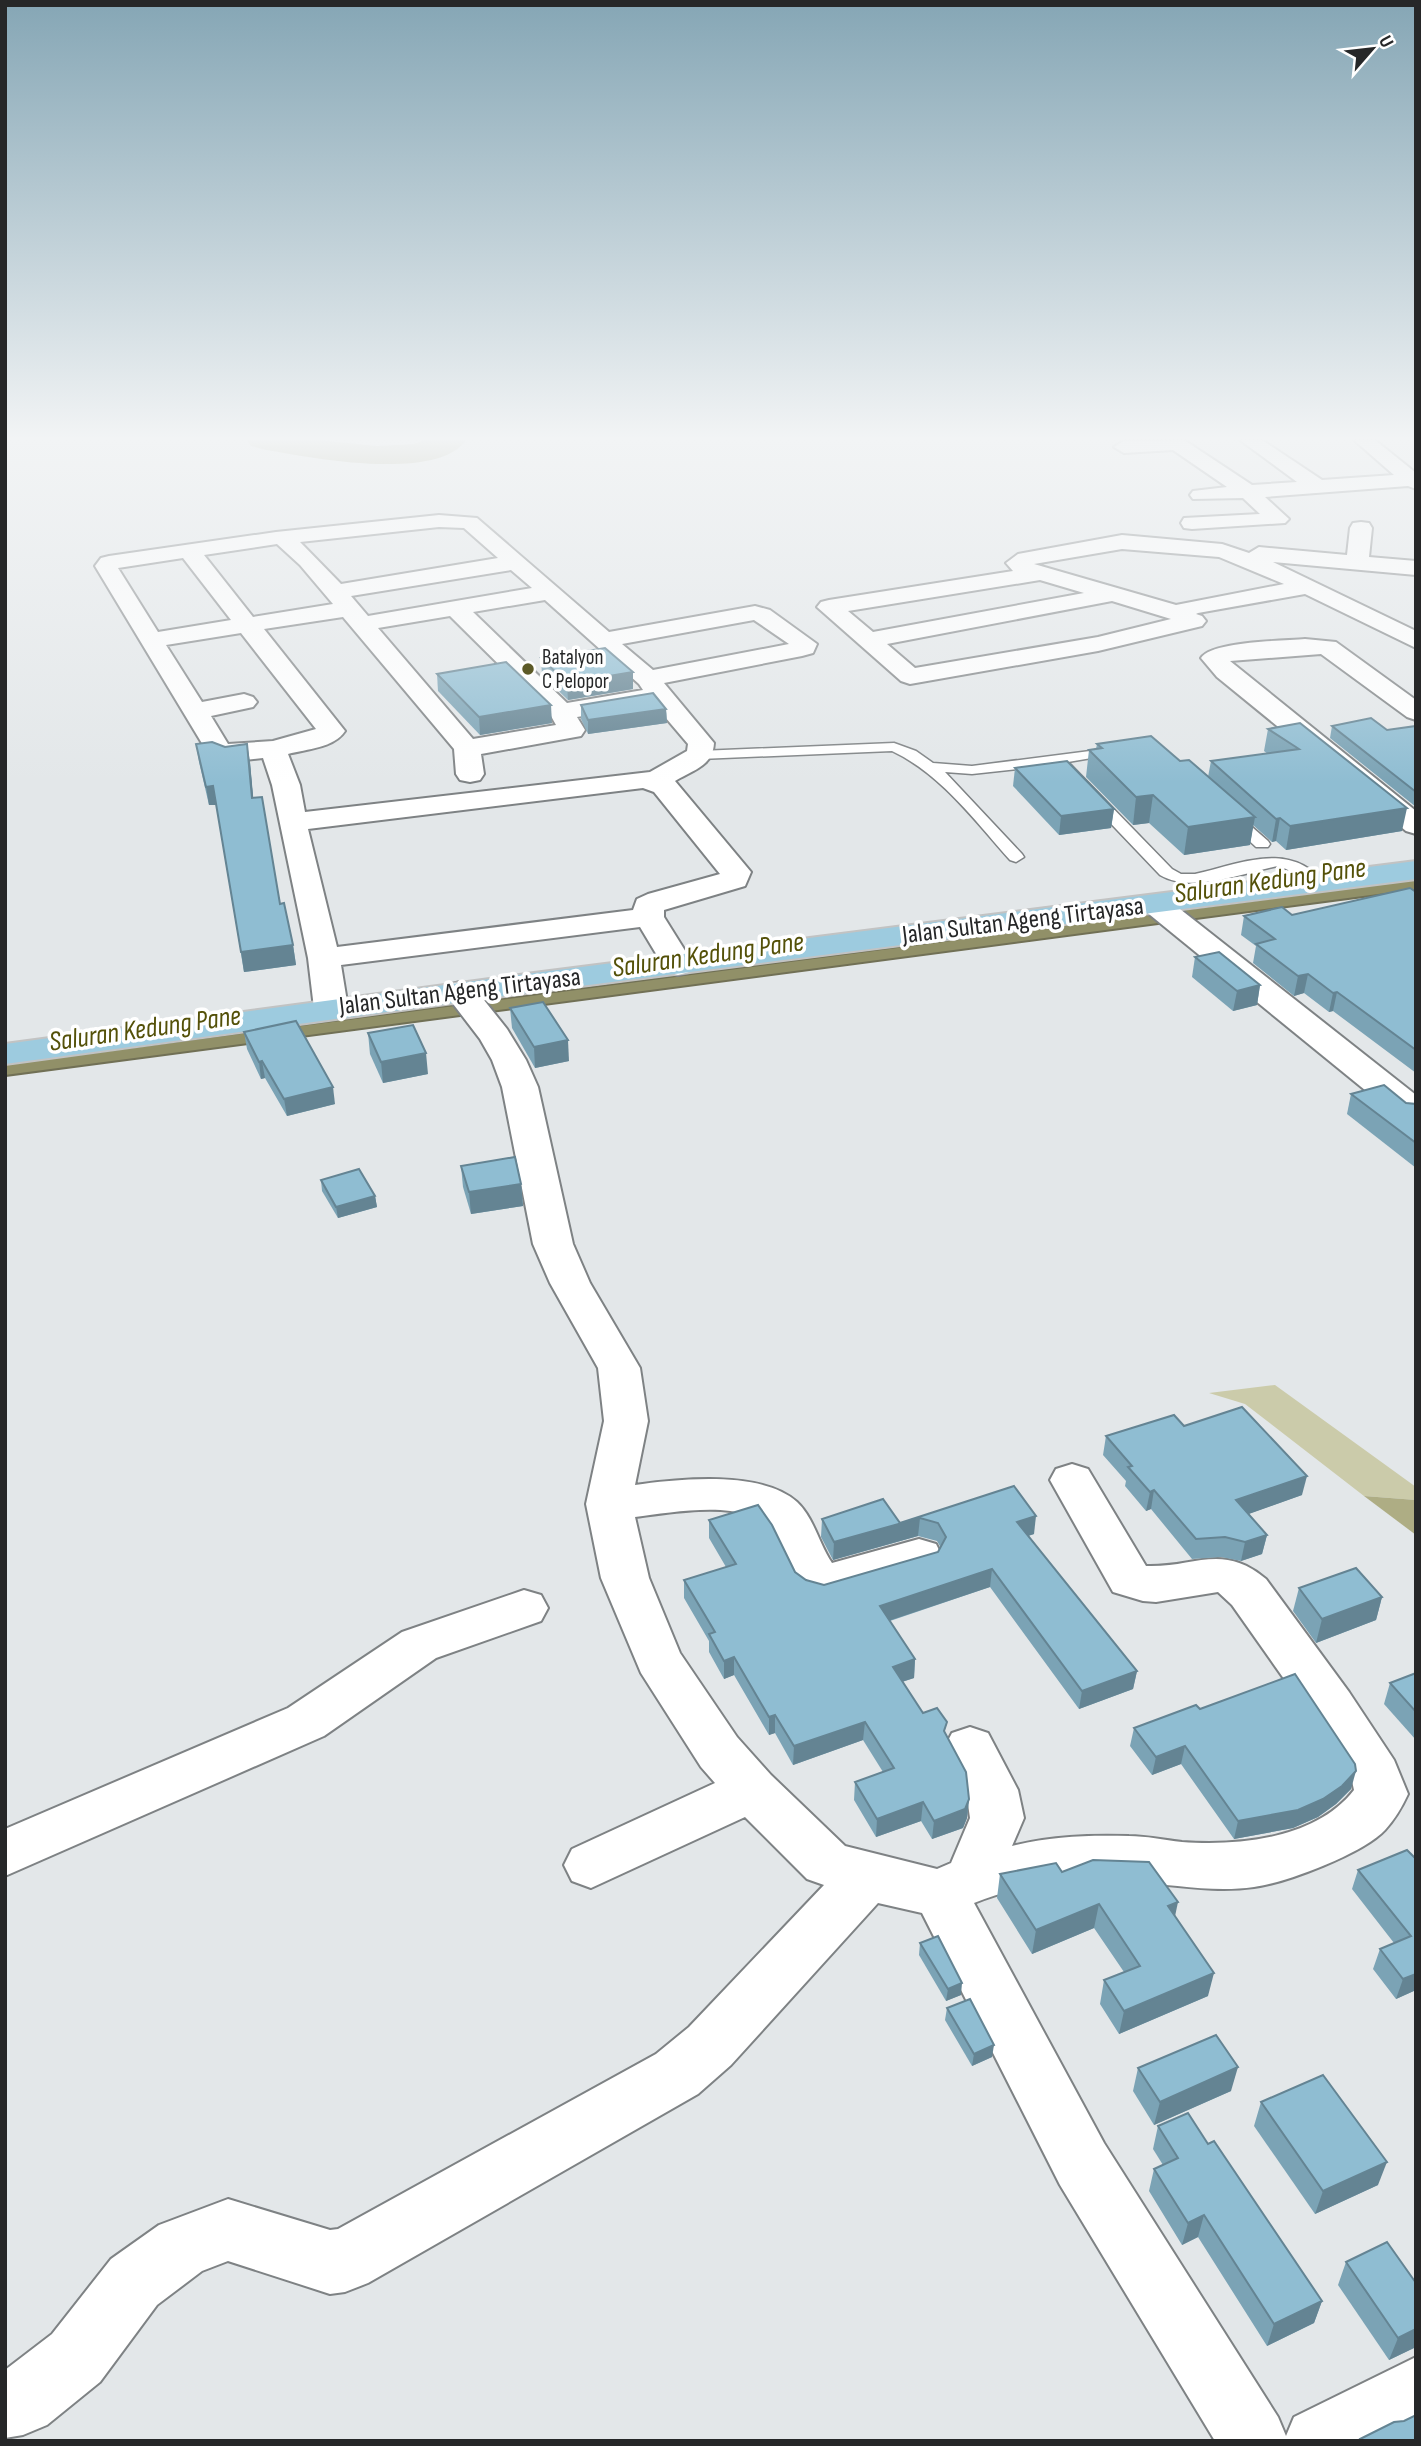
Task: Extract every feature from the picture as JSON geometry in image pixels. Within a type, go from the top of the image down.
[{"type":"main road","name":"Jalan Sultan Ageng Tirtayasa","points":[[5,1054],[331,1008],[469,1003],[678,965],[1167,913],[1316,883],[1416,870]]},
{"type":"street","points":[[160,554],[120,560],[106,566],[218,749],[227,754],[273,749],[317,739],[332,731],[191,554]]},
{"type":"street","points":[[301,554],[467,748],[473,802]]},
{"type":"street","points":[[507,554],[654,687],[701,743],[701,755],[655,781]]},
{"type":"street","points":[[1053,554],[1017,563],[1023,568],[1248,635],[1273,636],[1373,617]]},
{"type":"street","points":[[1231,554],[1255,562],[1373,617],[1416,641]]},
{"type":"street","points":[[1257,554],[1416,568]]},
{"type":"street","points":[[1357,562],[1358,554]]},
{"type":"street","points":[[308,560],[335,556]]},
{"type":"street","points":[[150,640],[348,608],[516,562]]},
{"type":"street","points":[[1382,565],[1416,581]]},
{"type":"street","points":[[1042,573],[829,607],[910,676],[1203,623]]},
{"type":"street","points":[[1203,623],[1193,607],[1307,587]]},
{"type":"street","points":[[348,608],[455,608],[552,592]]},
{"type":"street","points":[[868,640],[1115,595]]},
{"type":"street","points":[[455,608],[579,749],[643,780],[655,781],[664,786],[736,872],[734,880],[659,900],[648,906],[649,918],[678,965]]},
{"type":"street","points":[[292,822],[473,802],[579,749],[654,687],[804,648],[805,644],[755,613],[603,640]]},
{"type":"street","points":[[1416,712],[1326,647],[1305,646],[1218,655],[1213,658],[1226,672],[1416,825]]},
{"type":"street","points":[[194,711],[244,702]]},
{"type":"street","points":[[467,748],[579,749]]},
{"type":"street","points":[[273,749],[286,785],[324,958],[331,1008]]},
{"type":"street","points":[[1167,913],[1416,1113]]},
{"type":"street","points":[[324,958],[649,918]]},
{"type":"street","points":[[469,1003],[505,1052],[520,1087],[553,1244],[570,1283],[619,1368],[626,1421],[609,1504],[625,1578],[658,1660],[719,1752],[752,1790],[826,1863],[867,1877],[955,1886],[1049,1860],[1131,1859],[1184,1865],[1255,1864],[1308,1848],[1343,1831],[1365,1816],[1382,1794],[1376,1775],[1331,1706],[1249,1592],[1231,1578],[1214,1574],[1144,1586],[1130,1580],[1072,1480]]},
{"type":"street","points":[[609,1504],[712,1495],[761,1501],[780,1513],[810,1572],[822,1583],[919,1556]]},
{"type":"street","points":[[5,1853],[306,1722],[419,1645],[524,1608]]},
{"type":"street","points":[[955,1886],[997,1818],[992,1790],[970,1748]]},
{"type":"street","points":[[591,1865],[752,1790]]},
{"type":"street","points":[[5,2404],[23,2401],[76,2358],[134,2282],[183,2248],[228,2230],[330,2262],[345,2260],[677,2074],[719,2037],[867,1877]]},
{"type":"street","points":[[955,1886],[1082,2164],[1254,2441]]},
{"type":"street","points":[[1318,2441],[1416,2391]]},
{"type":"lane","points":[[701,755],[894,747],[911,752],[931,767],[1016,857]]},
{"type":"lane","points":[[931,767],[972,770],[1129,749]]},
{"type":"lane","points":[[1060,760],[1166,872],[1178,879],[1195,879],[1278,861],[1297,866],[1316,883]]},
{"type":"lane","points":[[1222,807],[1262,844]]},
{"type":"green space","points":[[1275,1385],[1416,1487],[1416,1500],[1364,1496],[1245,1404],[1209,1393]]},
{"type":"shaded area","points":[[1416,879],[1416,890],[5,1076],[5,1064]]},
{"type":"shaded area","points":[[1364,1496],[1416,1500],[1416,1535]]},
{"type":"building","points":[[605,648],[633,672],[567,683],[541,658],[563,655]]},
{"type":"building","points":[[506,662],[551,705],[479,717],[437,674]]},
{"type":"building","points":[[653,693],[666,709],[588,720],[581,705]]},
{"type":"building","points":[[1371,718],[1387,730],[1416,726],[1416,792],[1332,726]]},
{"type":"building","points":[[1300,723],[1407,808],[1290,826],[1280,818],[1276,819],[1211,761],[1299,749],[1268,729]]},
{"type":"building","points":[[1151,736],[1180,761],[1189,760],[1255,817],[1188,827],[1153,795],[1136,797],[1089,750],[1102,748],[1097,744]]},
{"type":"building","points":[[212,742],[225,747],[247,744],[252,798],[262,797],[280,904],[284,903],[293,945],[241,952],[213,786],[206,787],[196,744]]},
{"type":"building","points":[[1067,761],[1114,809],[1061,816],[1015,768]]},
{"type":"building","points":[[1410,888],[1416,892],[1416,1050],[1337,992],[1333,993],[1308,974],[1298,976],[1256,944],[1275,939],[1244,916],[1282,907],[1292,915]]},
{"type":"building","points":[[1219,952],[1260,985],[1237,991],[1195,957]]},
{"type":"building","points":[[543,1002],[568,1040],[534,1047],[510,1008]]},
{"type":"building","points":[[296,1021],[333,1087],[284,1099],[262,1061],[259,1062],[244,1032]]},
{"type":"building","points":[[413,1025],[426,1053],[381,1062],[368,1033]]},
{"type":"building","points":[[1384,1085],[1406,1103],[1416,1104],[1416,1143],[1351,1094]]},
{"type":"building","points":[[515,1157],[521,1184],[469,1192],[461,1166]]},
{"type":"building","points":[[359,1169],[375,1196],[336,1207],[321,1180]]},
{"type":"building","points":[[1242,1407],[1307,1476],[1236,1500],[1267,1535],[1245,1542],[1225,1537],[1196,1539],[1154,1490],[1150,1492],[1128,1467],[1132,1466],[1106,1436],[1174,1415],[1184,1426]]},
{"type":"building","points":[[1014,1486],[1036,1516],[1017,1522],[1137,1671],[1082,1691],[992,1569],[880,1606],[915,1659],[893,1667],[923,1713],[937,1708],[947,1722],[944,1731],[966,1772],[969,1799],[965,1809],[934,1821],[923,1802],[877,1819],[855,1782],[894,1768],[865,1722],[794,1746],[775,1715],[769,1717],[734,1657],[724,1661],[709,1634],[715,1632],[684,1580],[736,1564],[709,1520],[758,1505],[772,1525],[795,1572],[806,1580],[824,1585],[938,1552],[946,1537],[938,1523],[920,1518],[834,1542],[822,1519],[883,1499],[900,1523]]},
{"type":"building","points":[[1356,1568],[1382,1597],[1322,1619],[1299,1588]]},
{"type":"building","points":[[1416,1673],[1416,1712],[1390,1683]]},
{"type":"building","points":[[1295,1674],[1355,1764],[1356,1771],[1342,1786],[1323,1799],[1298,1810],[1238,1821],[1185,1746],[1156,1757],[1134,1728],[1196,1705],[1200,1709]]},
{"type":"building","points":[[1407,1850],[1416,1859],[1416,1974],[1403,1979],[1380,1949],[1411,1936],[1358,1870]]},
{"type":"building","points":[[1093,1860],[1149,1862],[1178,1902],[1168,1906],[1214,1973],[1124,2011],[1104,1980],[1140,1966],[1099,1904],[1036,1930],[1000,1874],[1056,1863],[1062,1872]]},
{"type":"building","points":[[938,1936],[962,1983],[948,1989],[920,1943]]},
{"type":"building","points":[[970,1999],[994,2045],[974,2054],[947,2008]]},
{"type":"building","points":[[1216,2035],[1238,2067],[1160,2102],[1138,2068]]},
{"type":"building","points":[[1323,2075],[1387,2162],[1323,2191],[1261,2102]]},
{"type":"building","points":[[1188,2113],[1208,2144],[1214,2141],[1322,2301],[1274,2324],[1204,2215],[1188,2223],[1154,2169],[1178,2158],[1158,2126]]},
{"type":"building","points":[[1387,2242],[1416,2283],[1416,2329],[1398,2338],[1346,2262]]},
{"type":"building","points":[[1416,2415],[1416,2441],[1360,2439],[1394,2422]]},
{"type":"place","name":"Batalyon C Pelopor","points":[[528,669]]},
{"type":"water label","name":"Saluran Kedung Pane","points":[[1270,881]]},
{"type":"water label","name":"Saluran Kedung Pane","points":[[708,955]]},
{"type":"water label","name":"Saluran Kedung Pane","points":[[145,1029]]}]
